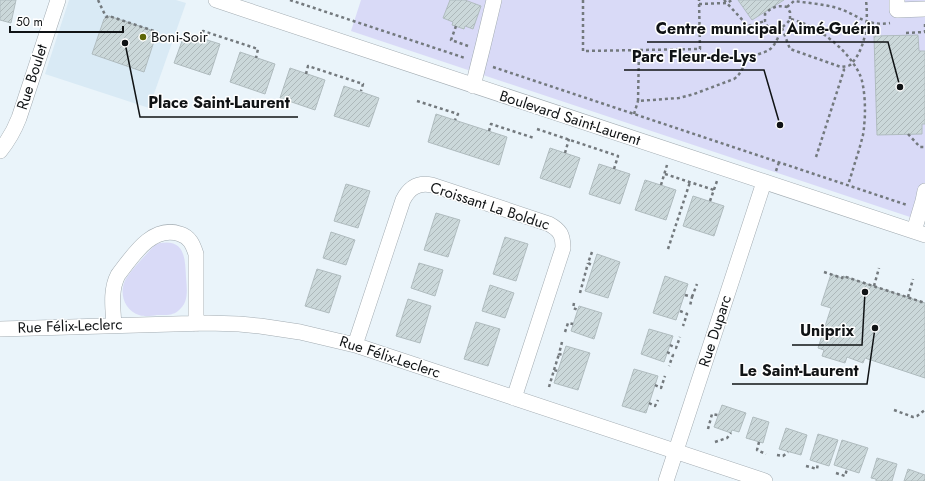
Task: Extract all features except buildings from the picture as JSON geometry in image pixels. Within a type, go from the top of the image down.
[{"type":"street","name":"Rue Boulet","points":[[0,151],[15,130],[58,0]]},
{"type":"street","name":"Boulevard Saint-Laurent","points":[[216,0],[919,233]]},
{"type":"street","points":[[473,86],[494,0]]},
{"type":"street","points":[[897,0],[897,10],[925,9]]},
{"type":"street","name":"Rue Duparc","points":[[666,481],[764,182]]},
{"type":"street","name":"Croissant La Bolduc","points":[[355,344],[403,200],[415,186],[420,184],[432,185],[549,224],[558,230],[563,240],[563,248],[514,398]]},
{"type":"street","points":[[919,233],[925,191]]},
{"type":"street","points":[[114,325],[114,281],[146,242],[160,233],[168,232],[184,235],[191,240],[194,246],[196,254],[196,324]]},
{"type":"street","name":"Rue Félix-Leclerc","points":[[0,328],[239,324],[325,337],[355,344],[765,481]]},
{"type":"path","points":[[98,0],[106,17],[109,16],[157,32]]},
{"type":"path","points":[[290,0],[469,59]]},
{"type":"path","points":[[582,0],[583,51],[700,49],[699,0]]},
{"type":"path","points":[[724,0],[748,26]]},
{"type":"path","points":[[699,4],[727,3],[732,0]]},
{"type":"path","points":[[795,0],[838,8],[868,22]]},
{"type":"path","points":[[795,0],[801,5]]},
{"type":"path","points":[[787,7],[795,0]]},
{"type":"path","points":[[782,27],[790,49],[841,66],[849,66],[853,63],[860,52],[865,38],[868,22],[866,0]]},
{"type":"path","points":[[781,6],[787,7],[790,12],[790,19],[788,23],[777,29],[767,26],[765,14],[771,8],[781,6]]},
{"type":"path","points":[[790,19],[805,24],[824,34],[837,45],[853,63],[860,75],[863,86],[864,127],[862,140],[848,185]]},
{"type":"path","points":[[744,28],[765,21]]},
{"type":"path","points":[[456,26],[450,40],[473,48]]},
{"type":"path","points":[[638,102],[679,98],[734,79],[738,76],[747,61],[770,49],[776,42],[782,27]]},
{"type":"path","points":[[201,38],[203,31],[258,49],[256,58]]},
{"type":"path","points":[[906,33],[925,32]]},
{"type":"path","points":[[634,114],[638,102],[639,50]]},
{"type":"path","points":[[306,74],[308,66],[363,84],[361,91]]},
{"type":"path","name":"Boulevard Saint-Laurent","points":[[490,66],[906,204]]},
{"type":"path","points":[[816,157],[844,70],[843,66]]},
{"type":"path","points":[[417,101],[458,114],[456,120]]},
{"type":"path","points":[[489,131],[491,124],[534,138]]},
{"type":"path","points":[[537,129],[618,156],[614,169]]},
{"type":"path","points":[[908,134],[920,147],[925,147]]},
{"type":"path","points":[[565,153],[569,139]]},
{"type":"path","points":[[661,185],[672,151]]},
{"type":"path","points":[[776,172],[779,162]]},
{"type":"path","points":[[710,202],[722,168]]},
{"type":"path","points":[[665,174],[714,190]]},
{"type":"path","points":[[668,249],[690,182]]},
{"type":"path","points":[[580,293],[592,252]]},
{"type":"path","points":[[588,263],[593,266]]},
{"type":"path","points":[[874,286],[878,268]]},
{"type":"path","points":[[824,272],[842,278],[843,276],[925,303]]},
{"type":"path","points":[[908,297],[913,279]]},
{"type":"path","points":[[584,280],[588,281]]},
{"type":"path","points":[[690,306],[697,284]]},
{"type":"path","points":[[685,295],[692,297]]},
{"type":"path","points":[[574,303],[573,308],[578,310]]},
{"type":"path","points":[[680,310],[687,314],[683,326]]},
{"type":"path","points":[[565,332],[568,323],[573,324]]},
{"type":"path","points":[[670,345],[676,348],[680,337]]},
{"type":"path","points":[[549,387],[562,342]]},
{"type":"path","points":[[667,352],[673,355],[669,366]]},
{"type":"path","points":[[559,354],[563,355]]},
{"type":"path","points":[[554,370],[558,371]]},
{"type":"path","points":[[655,385],[661,388],[665,376]]},
{"type":"path","points":[[649,403],[655,406],[658,400]]},
{"type":"path","points":[[894,410],[913,417],[925,410]]},
{"type":"path","points":[[708,429],[712,414],[718,415]]},
{"type":"path","points":[[715,442],[727,438],[730,433]]},
{"type":"path","points":[[759,442],[757,450],[766,454]]},
{"type":"path","points":[[777,455],[783,456],[788,452]]},
{"type":"path","points":[[806,466],[817,469],[818,463]]},
{"type":"path","points":[[836,473],[845,476],[847,469]]},
{"type":"shaded area","points":[[69,0],[176,0],[186,3],[149,108],[45,74]]},
{"type":"shaded area","points":[[361,0],[925,0],[925,222],[351,31]]},
{"type":"shaded area","points":[[160,243],[174,244],[182,251],[186,270],[186,300],[182,308],[173,314],[141,316],[129,309],[126,304],[123,293],[124,282],[151,249]]},
{"type":"place","name":"Boni-Soir","points":[[143,37]]},
{"type":"place","name":"Place Saint-Laurent","points":[[125,43]]},
{"type":"place","name":"Centre municipal Aimé-Guérin","points":[[900,87]]},
{"type":"place","name":"Parc Fleur-de-Lys","points":[[780,125]]},
{"type":"place","name":"Uniprix","points":[[865,292]]},
{"type":"place","name":"Le Saint-Laurent","points":[[875,328]]}]
